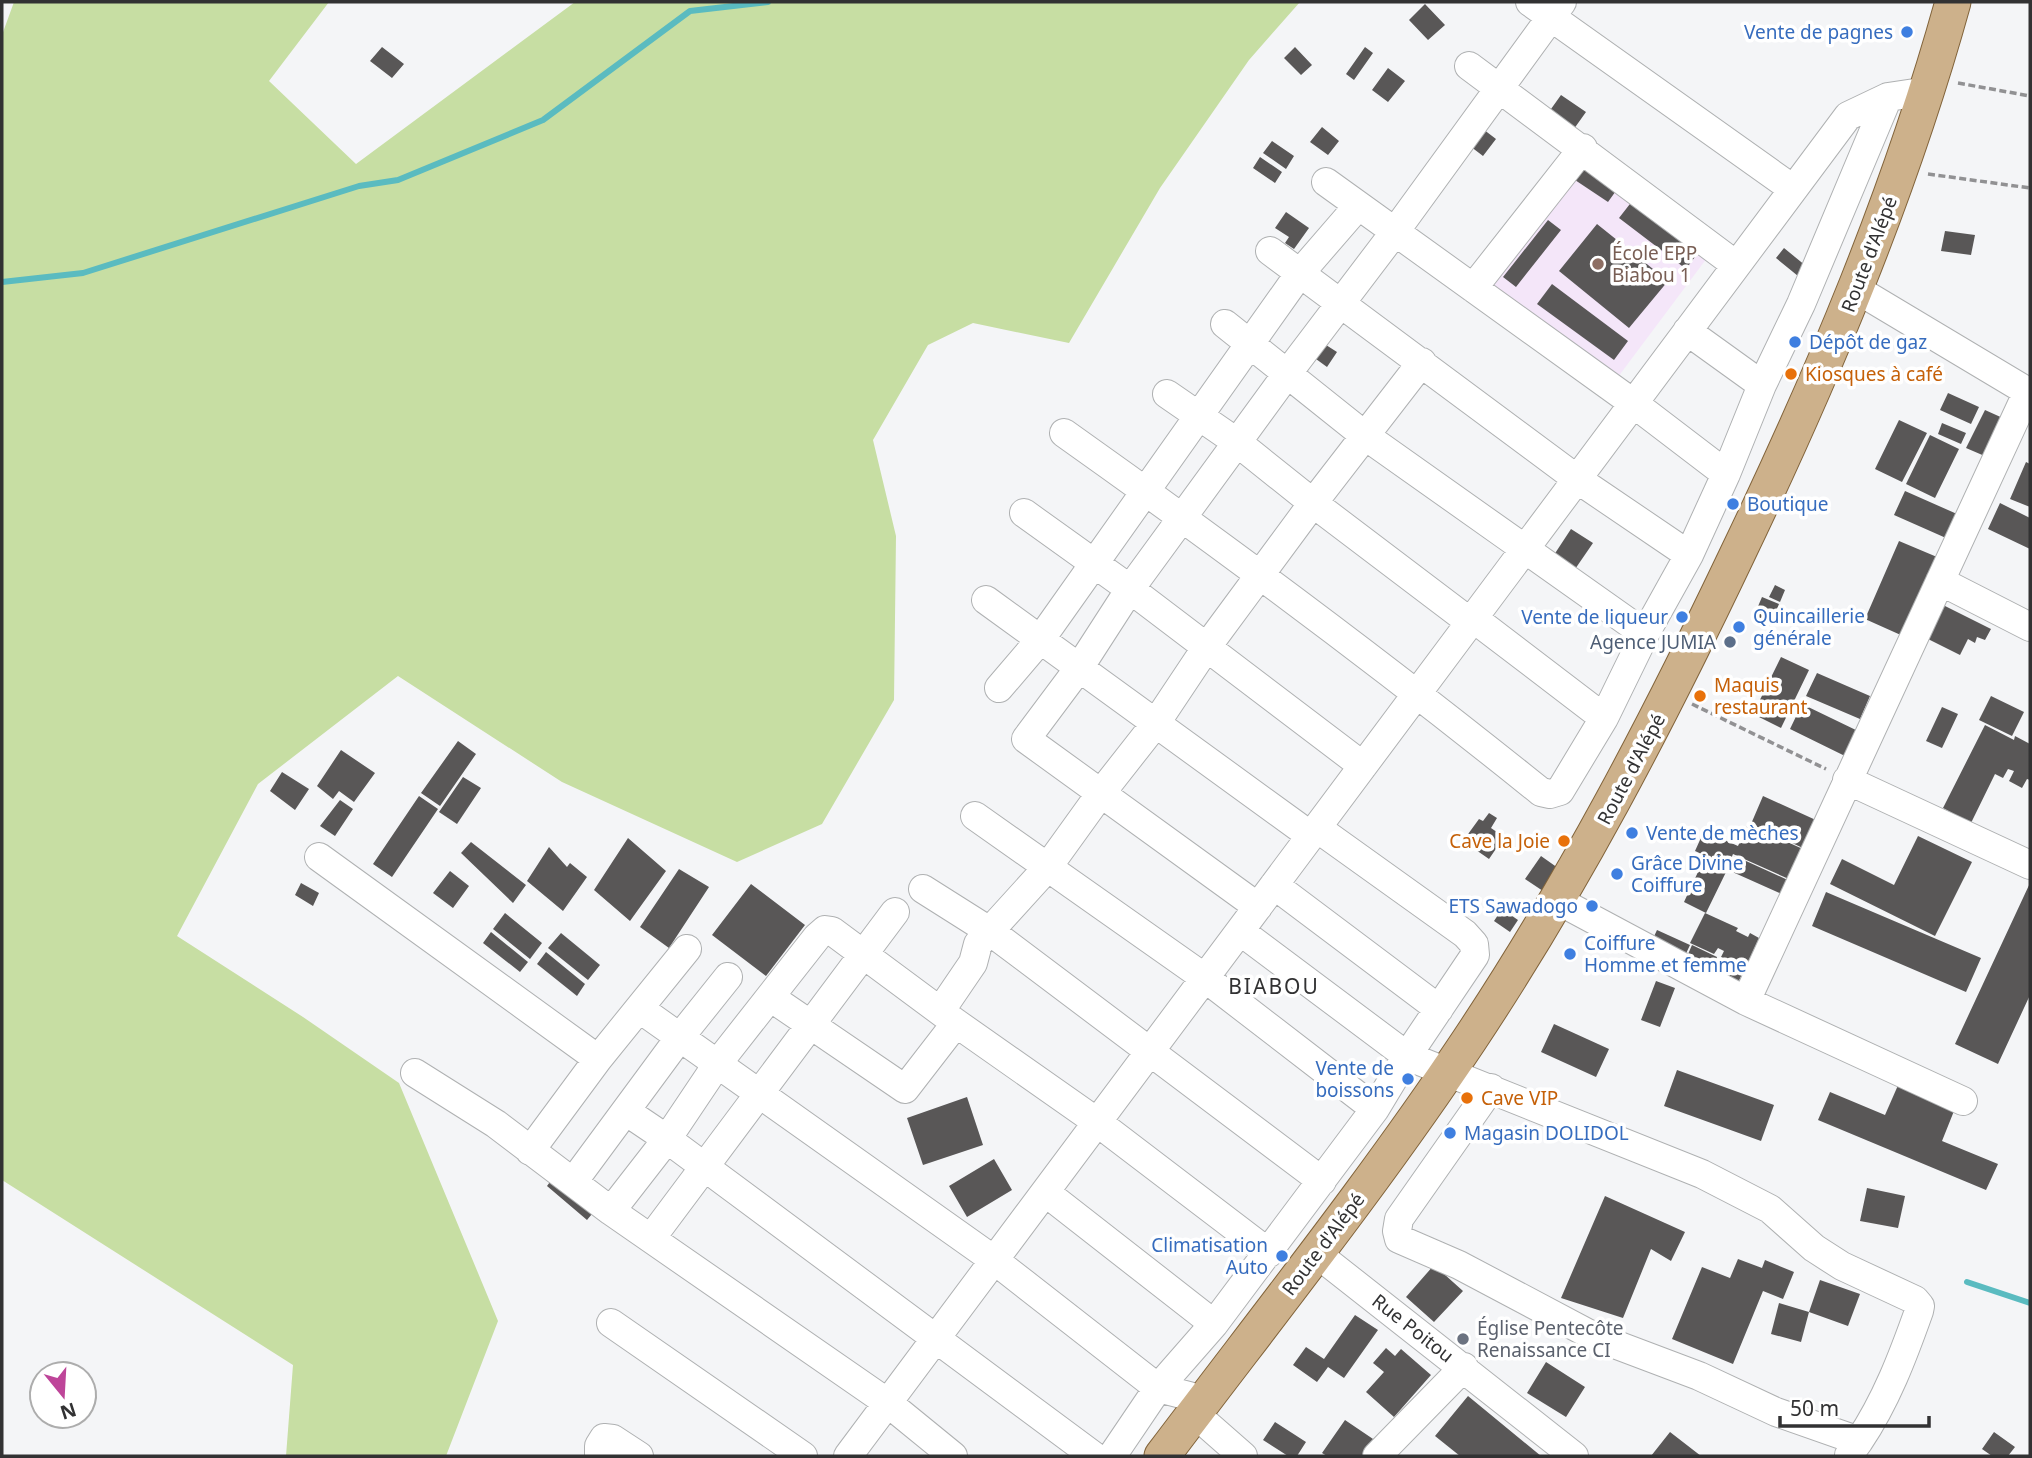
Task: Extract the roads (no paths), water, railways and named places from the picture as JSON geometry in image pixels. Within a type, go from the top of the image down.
[{"type":"main road","name":"Route d'Alépé","points":[[1161,1456],[1391,1154],[1448,1072],[1557,900],[1609,811],[1671,694],[1762,503],[1856,289],[1901,170],[1930,84],[1953,2]]},
{"type":"street","points":[[1258,907],[1026,739],[1079,668],[1130,589],[1500,88],[1548,7],[1793,189]]},
{"type":"street","points":[[1469,66],[1583,148],[1737,265]]},
{"type":"street","points":[[848,1456],[1848,116],[1888,97],[1930,84]]},
{"type":"street","points":[[1064,433],[1184,518],[1418,693],[1541,792],[1550,794],[1560,791],[1604,719],[1645,634],[1689,555],[1762,385],[1801,304],[1888,97]]},
{"type":"street","points":[[1473,288],[1583,148]]},
{"type":"street","points":[[1326,182],[1633,403],[1726,474]]},
{"type":"street","points":[[999,688],[1040,640],[1300,273],[1358,206]]},
{"type":"street","points":[[1270,251],[1577,479],[1689,555]]},
{"type":"street","points":[[1746,1001],[2029,392],[1856,289]]},
{"type":"street","points":[[1225,324],[1364,435],[1645,634]]},
{"type":"street","points":[[1687,331],[1762,385]]},
{"type":"street","points":[[770,997],[905,1089],[948,1016],[973,963],[978,944],[1047,869],[1101,793],[1156,723],[1206,648],[1313,503],[1422,362]]},
{"type":"street","points":[[1167,394],[1238,443],[1313,503],[1604,719]]},
{"type":"street","points":[[1024,513],[1130,589],[1363,766]]},
{"type":"street","points":[[1940,582],[2030,627]]},
{"type":"street","points":[[986,600],[1156,723],[1465,934],[1474,944],[1475,955],[1375,1109],[1214,1324],[1158,1388],[1112,1456]]},
{"type":"street","points":[[1847,780],[2030,865]]},
{"type":"street","points":[[975,816],[1205,978],[1375,1109]]},
{"type":"street","points":[[319,856],[598,1059]]},
{"type":"street","points":[[1274,885],[1439,1009]]},
{"type":"street","points":[[923,889],[991,932],[1322,1181]]},
{"type":"street","points":[[1557,900],[1746,1001],[1963,1101]]},
{"type":"street","points":[[652,1237],[895,912]]},
{"type":"street","points":[[611,1210],[667,1139],[718,1063],[825,930],[832,931],[1097,1122],[1269,1253]]},
{"type":"street","points":[[1240,931],[1407,1056],[1490,1088],[1702,1174],[1770,1209],[1814,1248],[1842,1266],[1915,1300],[1920,1306],[1919,1311],[1901,1361],[1872,1421],[1854,1448],[1699,1376],[1592,1336],[1459,1265],[1399,1238],[1399,1219],[1490,1088]]},
{"type":"street","points":[[530,1151],[598,1059],[687,948]]},
{"type":"street","points":[[573,1182],[680,1037],[728,977]]},
{"type":"street","points":[[640,1009],[994,1260],[1158,1388],[1189,1396],[1244,1456]]},
{"type":"street","points":[[415,1073],[496,1124],[611,1210],[888,1403],[953,1456]]},
{"type":"street","points":[[627,1112],[1094,1456]]},
{"type":"street","points":[[1045,1192],[1214,1324]]},
{"type":"street","name":"Rue Poitou","points":[[1316,1253],[1574,1456]]},
{"type":"street","points":[[611,1323],[803,1456]]},
{"type":"street","points":[[1377,1456],[1464,1367]]},
{"type":"street","points":[[599,1456],[599,1446],[604,1438],[613,1440],[639,1456]]},
{"type":"waterway","points":[[2,282],[83,273],[359,186],[398,180],[543,120],[690,11],[768,2]]},
{"type":"waterway","points":[[1967,1282],[2030,1303]]},
{"type":"place","name":"Vente de pagnes","points":[[1907,32]]},
{"type":"place","name":"École EPP Biabou 1","points":[[1598,264]]},
{"type":"place","name":"Dépôt de gaz","points":[[1795,342]]},
{"type":"place","name":"Kiosques à café","points":[[1791,374]]},
{"type":"place","name":"Boutique","points":[[1733,504]]},
{"type":"place","name":"Vente de liqueur","points":[[1682,617]]},
{"type":"place","name":"Quincaillerie générale","points":[[1739,627]]},
{"type":"place","name":"Agence JUMIA","points":[[1730,642]]},
{"type":"place","name":"Maquis restaurant","points":[[1700,696]]},
{"type":"place","name":"Vente de mèches","points":[[1632,833]]},
{"type":"place","name":"Cave la Joie","points":[[1564,841]]},
{"type":"place","name":"Grâce Divine Coiffure","points":[[1617,874]]},
{"type":"place","name":"ETS Sawadogo","points":[[1592,906]]},
{"type":"place","name":"Coiffure Homme et femme","points":[[1570,954]]},
{"type":"place","name":"Vente de boissons","points":[[1408,1079]]},
{"type":"place","name":"Cave VIP","points":[[1467,1098]]},
{"type":"place","name":"Magasin DOLIDOL","points":[[1450,1133]]},
{"type":"place","name":"Climatisation Auto","points":[[1282,1256]]},
{"type":"place","name":"Église Pentecôte Renaissance CI","points":[[1463,1339]]},
{"type":"district","name":"BIABOU","points":[[1274,987]]}]
